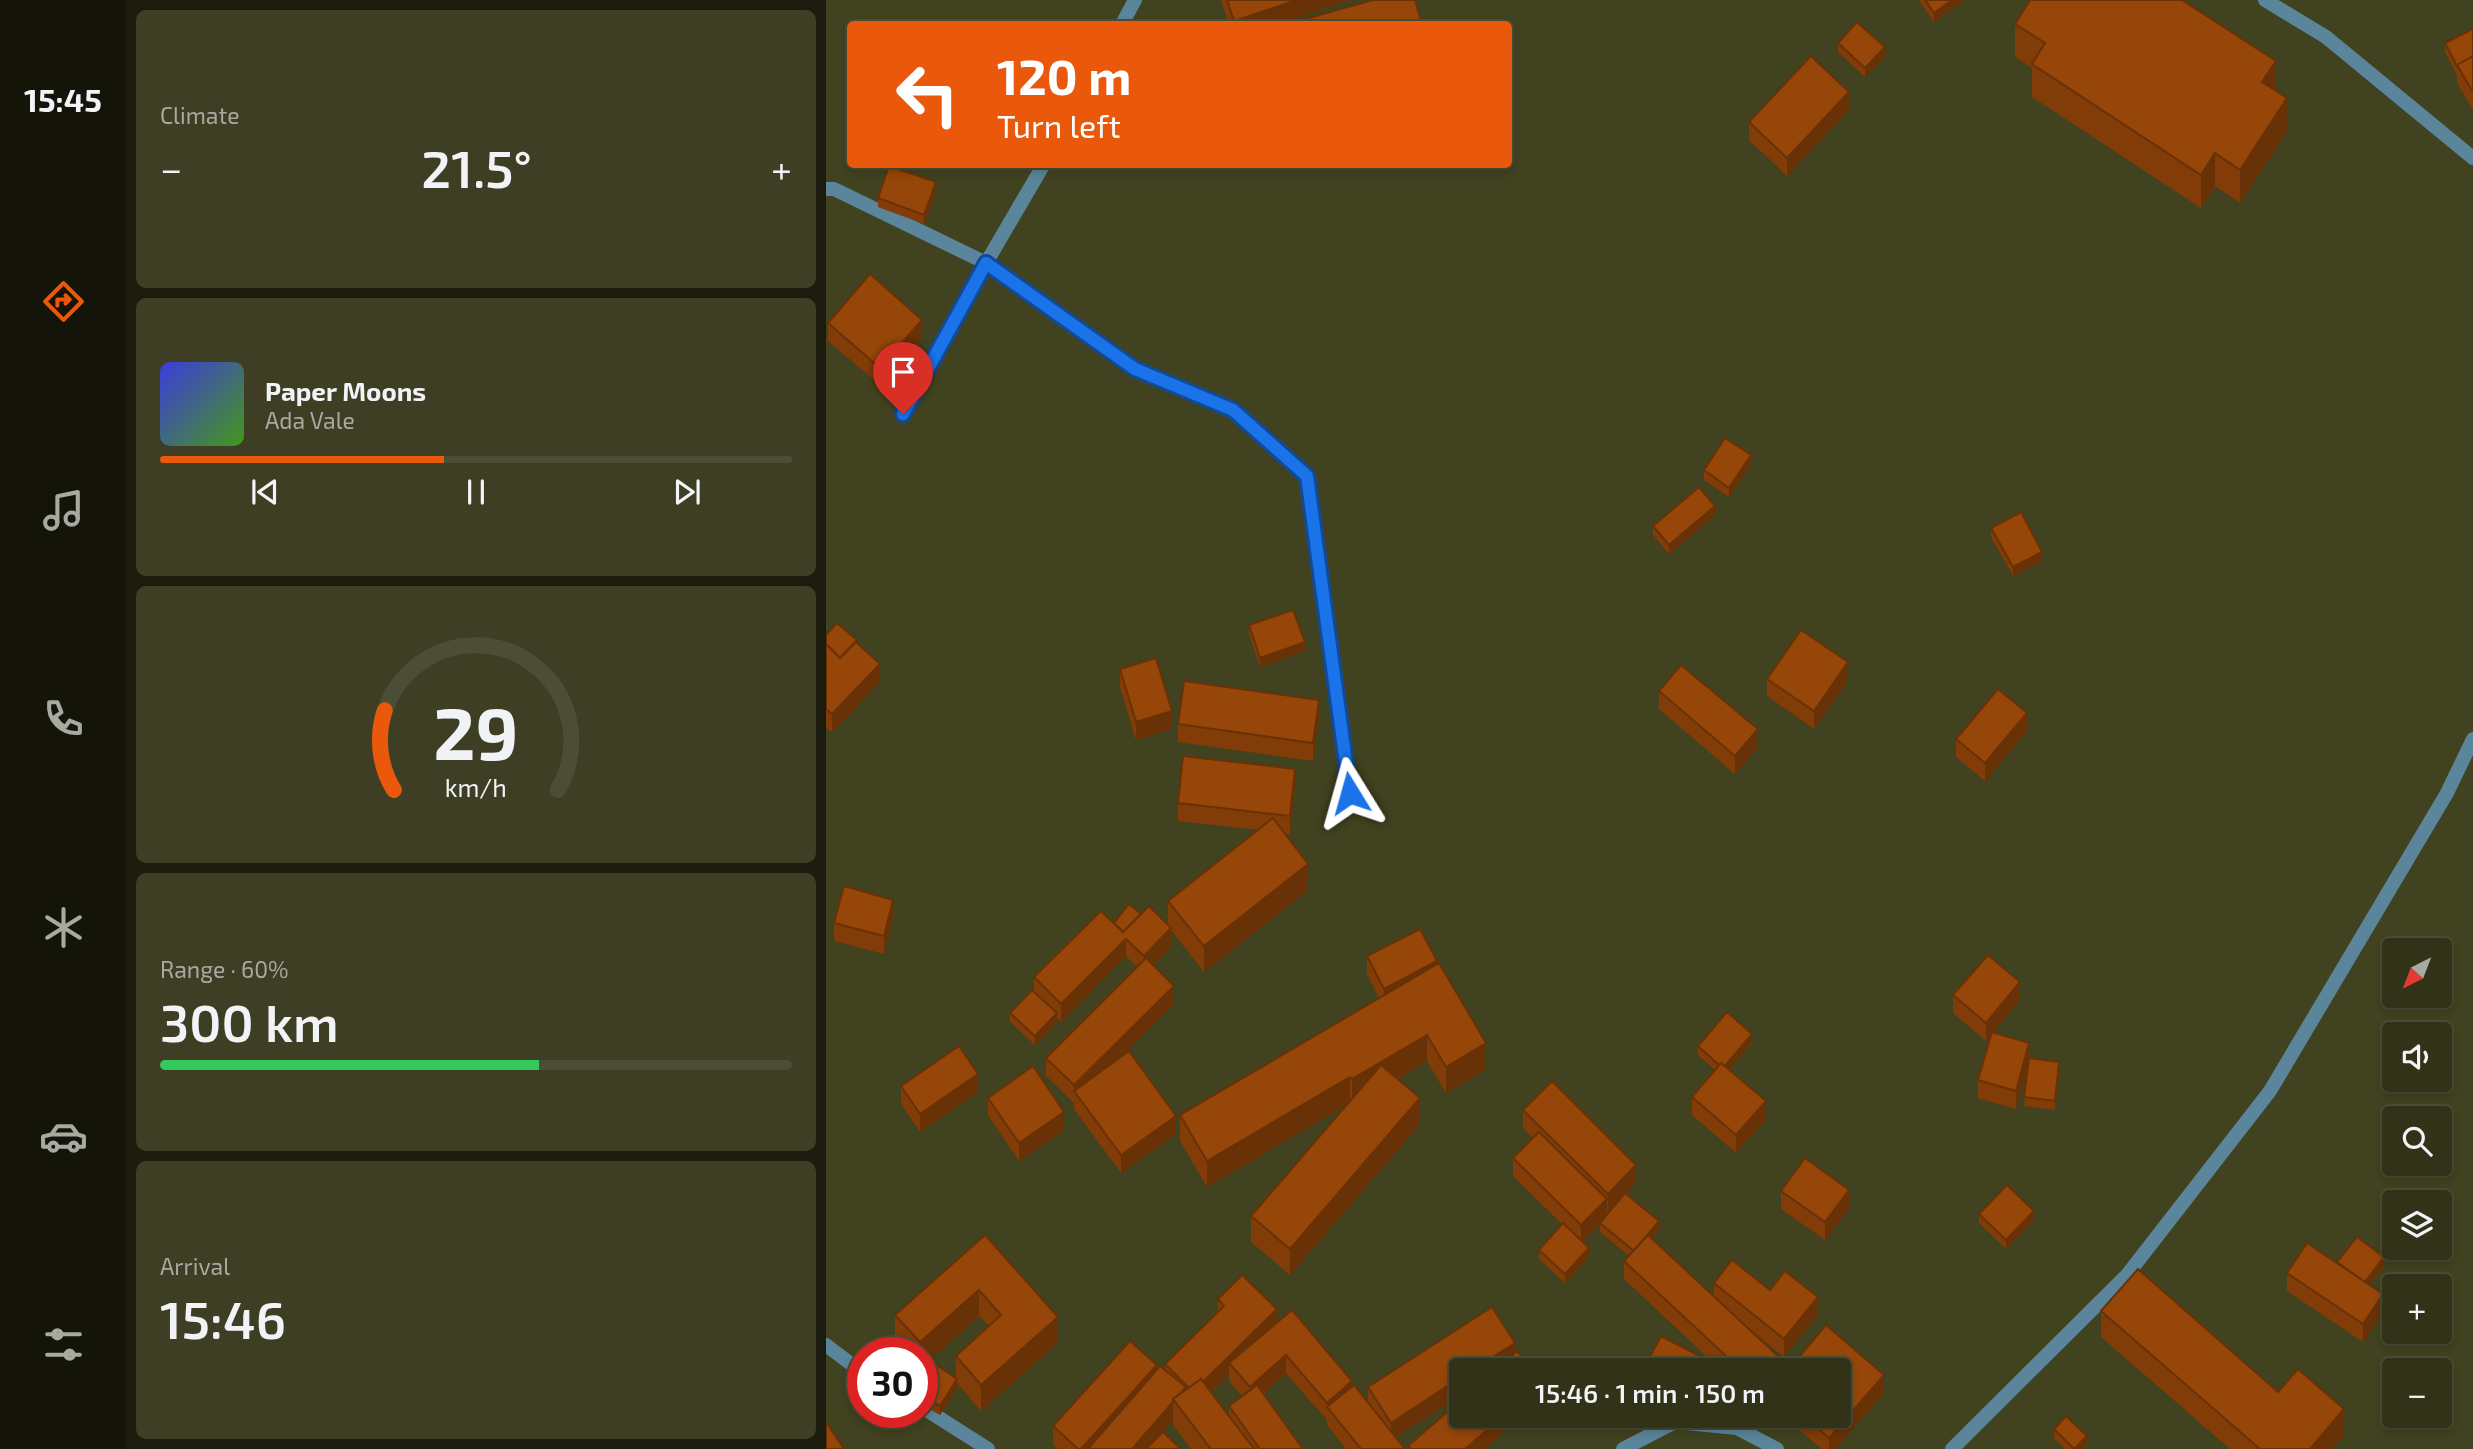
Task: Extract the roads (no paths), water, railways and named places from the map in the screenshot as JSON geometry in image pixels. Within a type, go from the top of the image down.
[{"type":"street","points":[[1124,21],[1135,0]]},
{"type":"street","points":[[2264,0],[2326,37],[2473,158]]},
{"type":"street","points":[[903,414],[1042,168]]},
{"type":"street","points":[[826,189],[834,189],[986,263],[1135,369],[1233,410],[1307,476],[1350,793]]},
{"type":"street","points":[[1952,1449],[2127,1275],[2270,1091],[2447,793],[2473,739]]},
{"type":"street","points":[[826,1345],[847,1361]]},
{"type":"street","points":[[938,1417],[988,1449]]},
{"type":"street","points":[[1623,1449],[1675,1422],[1737,1428],[1777,1449]]}]
